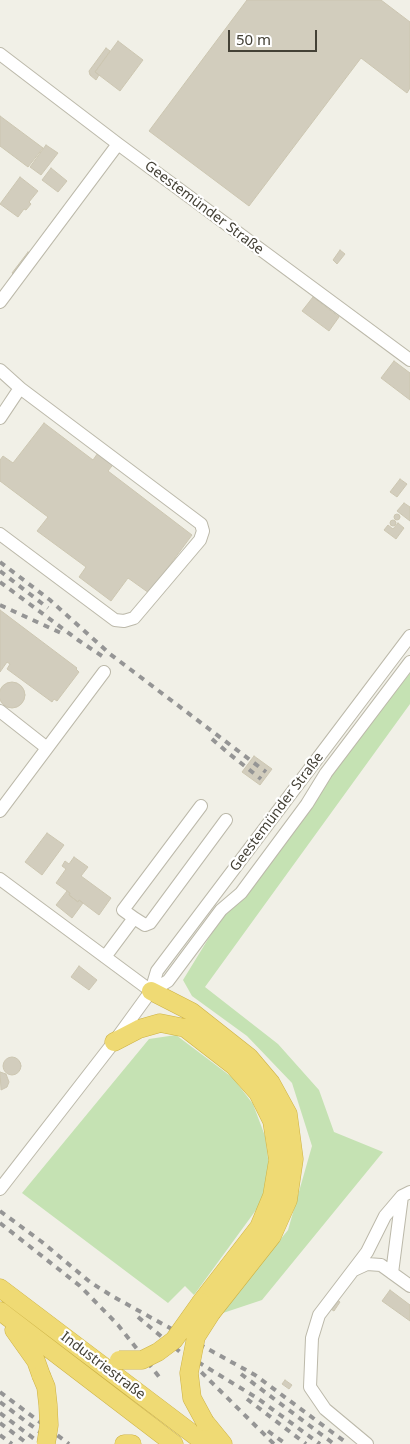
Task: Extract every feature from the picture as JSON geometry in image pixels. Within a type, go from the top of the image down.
[{"type":"highway","points":[[152,990],[185,1028],[234,1066],[258,1093],[272,1121],[278,1160],[272,1196],[259,1227],[207,1307],[196,1337],[189,1373],[192,1398],[205,1422],[223,1444]]},
{"type":"highway","points":[[19,1302],[107,1356],[119,1360],[142,1360],[158,1352],[174,1340],[272,1236],[288,1200],[294,1159],[288,1114],[272,1082],[249,1057],[192,1012],[152,990]]},
{"type":"highway","points":[[114,1042],[139,1029],[160,1023],[185,1028]]},
{"type":"highway","name":"Industriestraße","points":[[0,1288],[206,1444]]},
{"type":"highway","points":[[0,1312],[32,1355],[46,1387],[49,1425],[46,1444]]},
{"type":"highway","name":"Industriestraße","points":[[0,1312],[174,1444]]},
{"type":"highway","points":[[124,1444],[132,1444]]},
{"type":"street","name":"Geestemünder Straße","points":[[0,54],[118,144],[410,360]]},
{"type":"street","points":[[0,302],[118,144]]},
{"type":"street","points":[[0,370],[20,388],[201,524],[203,531],[200,540],[134,618],[124,621],[115,620],[0,534]]},
{"type":"street","points":[[0,418],[20,388]]},
{"type":"street","name":"Geestemünder Straße","points":[[0,1189],[152,990],[156,971],[410,636]]},
{"type":"street","name":"Geestemünder Straße","points":[[152,990],[168,981],[221,910],[241,893],[307,804],[326,773],[410,662]]},
{"type":"street","points":[[0,811],[104,672]]},
{"type":"street","points":[[0,711],[47,748]]},
{"type":"street","points":[[201,806],[123,910],[145,925],[150,923],[226,820]]},
{"type":"street","points":[[0,879],[152,990]]},
{"type":"street","points":[[105,957],[134,918]]},
{"type":"street","points":[[368,1444],[325,1409],[310,1387],[312,1338],[318,1316],[367,1252],[385,1216],[406,1194]]},
{"type":"street","points":[[392,1273],[406,1194]]},
{"type":"street","points":[[352,1270],[367,1264],[381,1265],[410,1286]]},
{"type":"green space","points":[[410,673],[410,704],[205,987],[278,1044],[319,1090],[334,1132],[383,1152],[262,1300],[220,1314],[288,1230],[312,1146],[292,1083],[247,1036],[192,996],[183,980],[221,918],[248,892],[343,758]]},
{"type":"green space","points":[[176,1035],[233,1078],[253,1104],[265,1136],[269,1166],[264,1199],[194,1295],[185,1286],[168,1303],[22,1193],[149,1039]]},
{"type":"building","points":[[247,0],[381,0],[410,22],[410,88],[407,93],[361,58],[249,206],[149,131]]},
{"type":"building","points":[[118,41],[143,60],[120,91],[95,72]]},
{"type":"building","points":[[106,48],[110,51],[95,72],[99,75],[96,80],[90,75],[89,71]]},
{"type":"building","points":[[0,116],[43,148],[28,167],[0,146]]},
{"type":"building","points":[[46,145],[58,153],[41,175],[30,167]]},
{"type":"building","points":[[51,168],[67,181],[58,192],[42,180]]},
{"type":"building","points":[[20,177],[38,191],[29,202],[31,204],[18,217],[0,204]]},
{"type":"building","points":[[340,250],[345,254],[337,264],[333,260]]},
{"type":"building","points":[[28,252],[32,255],[16,276],[12,273]]},
{"type":"building","points":[[313,297],[339,317],[329,331],[302,311]]},
{"type":"building","points":[[394,361],[410,373],[410,400],[381,378]]},
{"type":"building","points":[[44,423],[93,460],[100,450],[115,462],[108,471],[192,535],[149,593],[128,578],[111,601],[79,577],[86,567],[37,531],[48,517],[0,481],[0,460],[3,456],[13,463]]},
{"type":"building","points":[[400,479],[407,484],[397,497],[390,492]]},
{"type":"building","points":[[404,503],[410,507],[410,521],[397,511]]},
{"type":"building","points":[[397,514],[400,517],[397,520],[394,517]]},
{"type":"building","points":[[393,520],[396,523],[393,526],[390,523]]},
{"type":"building","points":[[398,523],[404,528],[396,539],[384,530],[388,525],[393,529]]},
{"type":"building","points":[[0,610],[77,668],[79,672],[57,701],[54,699],[52,702],[7,669],[10,664],[7,662],[0,672]]},
{"type":"building","points":[[12,682],[21,686],[25,695],[21,704],[12,708],[3,704],[-1,695],[3,686]]},
{"type":"building","points":[[254,756],[272,769],[260,785],[242,772]]},
{"type":"building","points":[[47,833],[64,845],[42,875],[25,862]]},
{"type":"building","points":[[74,857],[88,867],[81,876],[111,898],[99,915],[79,900],[78,902],[69,895],[70,893],[56,883],[66,869],[62,866],[65,861],[69,864]]},
{"type":"building","points":[[67,891],[78,902],[79,900],[83,903],[72,918],[56,905]]},
{"type":"building","points":[[79,966],[97,980],[89,990],[71,977]]},
{"type":"building","points":[[12,1057],[18,1060],[21,1066],[18,1072],[12,1075],[6,1072],[3,1066],[6,1060]]},
{"type":"building","points":[[0,1072],[6,1074],[9,1082],[7,1087],[1,1090]]},
{"type":"building","points":[[390,1290],[410,1305],[410,1321],[382,1301]]},
{"type":"building","points":[[336,1299],[340,1302],[334,1311],[329,1308]]},
{"type":"building","points":[[285,1380],[292,1385],[289,1389],[282,1384]]},
{"type":"railway","points":[[0,562],[50,600],[110,654],[266,772]]},
{"type":"railway","points":[[0,571],[48,608]]},
{"type":"railway","points":[[0,582],[105,658]]},
{"type":"railway","points":[[0,605],[61,633]]},
{"type":"railway","points":[[212,739],[261,779]]},
{"type":"railway","points":[[0,1211],[42,1242],[90,1282],[255,1375],[348,1444]]},
{"type":"railway","points":[[0,1223],[80,1286],[118,1325],[160,1378]]},
{"type":"railway","points":[[138,1317],[186,1357],[274,1444]]},
{"type":"railway","points":[[198,1362],[257,1398],[320,1444]]},
{"type":"railway","points":[[241,1374],[334,1444]]},
{"type":"railway","points":[[0,1392],[69,1444]]},
{"type":"railway","points":[[247,1399],[306,1444]]},
{"type":"railway","points":[[0,1402],[56,1444]]},
{"type":"railway","points":[[0,1413],[41,1444]]},
{"type":"railway","points":[[0,1423],[28,1444]]},
{"type":"railway","points":[[268,1431],[286,1444]]},
{"type":"railway","points":[[0,1435],[12,1444]]}]
